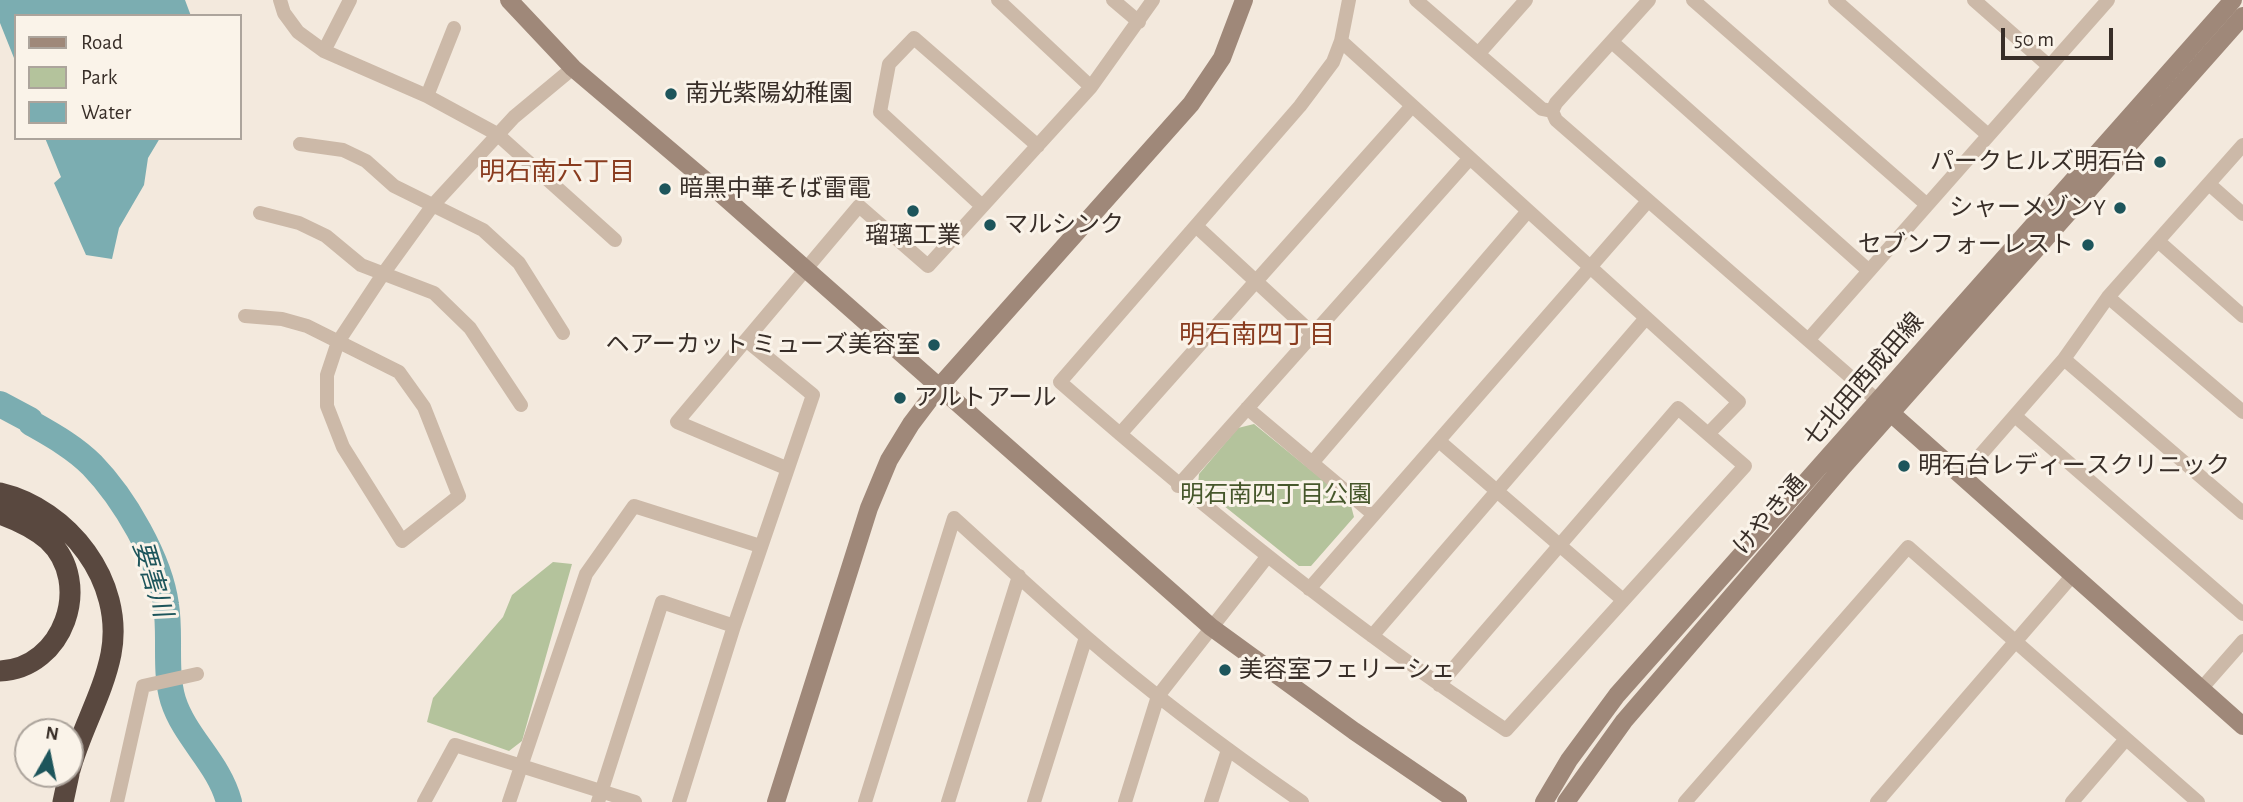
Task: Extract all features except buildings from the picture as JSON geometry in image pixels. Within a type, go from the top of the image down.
[{"type":"highway","points":[[0,493],[34,505],[63,525],[95,566],[106,591],[113,621],[111,653],[84,732]]},
{"type":"highway","points":[[0,514],[30,527],[49,541],[67,573],[71,592],[69,611],[62,630],[50,646],[21,667],[0,671]]},
{"type":"street","points":[[280,0],[284,13],[298,32],[324,51],[427,96],[497,134],[615,240]]},
{"type":"street","points":[[324,51],[350,0]]},
{"type":"street","points":[[509,0],[573,68],[705,180],[1211,627],[1354,731],[1458,802]]},
{"type":"street","points":[[998,0],[1091,87]]},
{"type":"street","points":[[1113,0],[1139,22]]},
{"type":"street","points":[[786,468],[677,422],[859,206],[928,266],[1091,87],[1153,0]]},
{"type":"street","points":[[776,802],[869,508],[889,460],[911,424],[939,387],[1191,104],[1222,58],[1244,0]]},
{"type":"street","points":[[1349,0],[1341,41],[1333,62],[1300,106],[1060,382],[1178,486],[1267,557],[1439,685],[1506,730],[1745,466],[1678,408],[1439,685]]},
{"type":"street","points":[[1416,0],[1542,109],[1552,111]]},
{"type":"street","points":[[1479,53],[1527,0]]},
{"type":"street","points":[[1552,111],[1556,103],[1648,0]]},
{"type":"street","points":[[1693,0],[1926,204]]},
{"type":"street","points":[[1835,0],[1988,135]]},
{"type":"street","points":[[1974,0],[2049,66]]},
{"type":"street","points":[[1809,339],[2108,0]]},
{"type":"street","name":"七北田西成田線","points":[[1544,802],[1569,760],[1617,695],[2233,0]]},
{"type":"street","name":"けやき通","points":[[1566,802],[1624,721],[1842,468],[2243,16]]},
{"type":"street","points":[[427,96],[454,28]]},
{"type":"street","points":[[982,206],[880,112],[889,64],[914,38],[1038,146]]},
{"type":"street","points":[[1341,41],[1740,402],[1708,434]]},
{"type":"street","points":[[1612,42],[1868,270]]},
{"type":"street","points":[[245,316],[282,319],[307,326],[338,342],[399,372],[424,407],[459,496],[402,541],[343,447],[327,406],[327,375],[338,342],[433,205],[514,117],[573,68]]},
{"type":"street","points":[[1120,435],[1412,106]]},
{"type":"street","points":[[1552,111],[1556,120],[1878,401]]},
{"type":"street","points":[[300,144],[343,150],[366,161],[394,186],[483,230],[519,263],[563,333]]},
{"type":"street","points":[[1962,476],[2064,359],[2108,297],[2243,145]]},
{"type":"street","points":[[1178,486],[1470,158]]},
{"type":"street","points":[[2209,184],[2243,214]]},
{"type":"street","points":[[1309,589],[1648,201]]},
{"type":"street","points":[[1311,463],[1528,211]]},
{"type":"street","points":[[260,213],[308,227],[326,236],[361,265],[433,293],[470,328],[521,405]]},
{"type":"street","points":[[1196,226],[1313,334]]},
{"type":"street","points":[[2158,241],[2243,316]]},
{"type":"street","points":[[2108,297],[2243,412]]},
{"type":"street","points":[[1373,636],[1646,318]]},
{"type":"street","points":[[679,802],[760,546],[813,395],[746,340]]},
{"type":"street","points":[[2064,359],[2243,513]]},
{"type":"street","points":[[1247,408],[1373,514]]},
{"type":"street","points":[[1892,414],[2243,726]]},
{"type":"street","points":[[2015,416],[2243,614]]},
{"type":"street","points":[[1439,441],[1623,600]]},
{"type":"street","points":[[509,802],[586,574],[634,506],[760,546]]},
{"type":"street","points":[[865,802],[954,518],[1086,637],[1158,696],[1298,801]]},
{"type":"street","points":[[1685,802],[1908,547],[2198,802]]},
{"type":"street","points":[[1125,802],[1158,696],[1267,557]]},
{"type":"street","points":[[948,802],[1018,576]]},
{"type":"street","points":[[1877,802],[2072,576]]},
{"type":"street","points":[[600,797],[662,602],[734,626]]},
{"type":"street","points":[[1034,802],[1086,637]]},
{"type":"street","points":[[2201,689],[2243,640]]},
{"type":"street","points":[[117,802],[144,686],[191,675]]},
{"type":"street","points":[[2071,802],[2126,739]]},
{"type":"street","points":[[424,802],[455,745],[521,766],[600,797],[635,802]]},
{"type":"street","points":[[1211,802],[1228,750]]},
{"type":"green space","name":"明石南四丁目公園","points":[[1254,424],[1350,502],[1354,517],[1311,566],[1299,566],[1198,485],[1199,474],[1238,428]]},
{"type":"green space","points":[[553,562],[572,564],[522,741],[509,751],[427,722],[433,698],[503,617],[512,595]]},
{"type":"water","points":[[0,0],[185,0],[190,14],[14,14],[14,58],[0,23]]},
{"type":"water","points":[[46,140],[159,140],[148,158],[144,185],[119,228],[112,259],[86,255],[54,183],[61,177]]},
{"type":"waterway","name":"要害川","points":[[0,404],[30,420],[92,465],[116,494],[139,530],[156,568],[166,605],[169,677],[173,700],[185,726],[218,775],[229,802]]},
{"type":"place","name":"南光紫陽幼稚園","points":[[671,94]]},
{"type":"place","name":"パークヒルズ明石台","points":[[2160,162]]},
{"type":"place","name":"暗黒中華そば雷電","points":[[665,189]]},
{"type":"place","name":"シャーメゾンY","points":[[2120,208]]},
{"type":"place","name":"瑠璃工業","points":[[913,211]]},
{"type":"place","name":"マルシンク","points":[[990,225]]},
{"type":"place","name":"セブンフォーレスト","points":[[2088,245]]},
{"type":"place","name":"ヘアーカット ミューズ美容室","points":[[934,345]]},
{"type":"place","name":"アルトアール","points":[[900,398]]},
{"type":"place","name":"明石台レディースクリニック","points":[[1904,466]]},
{"type":"place","name":"美容室フェリーシェ","points":[[1225,670]]},
{"type":"district","name":"明石南六丁目","points":[[557,172]]},
{"type":"district","name":"明石南四丁目","points":[[1257,335]]}]
